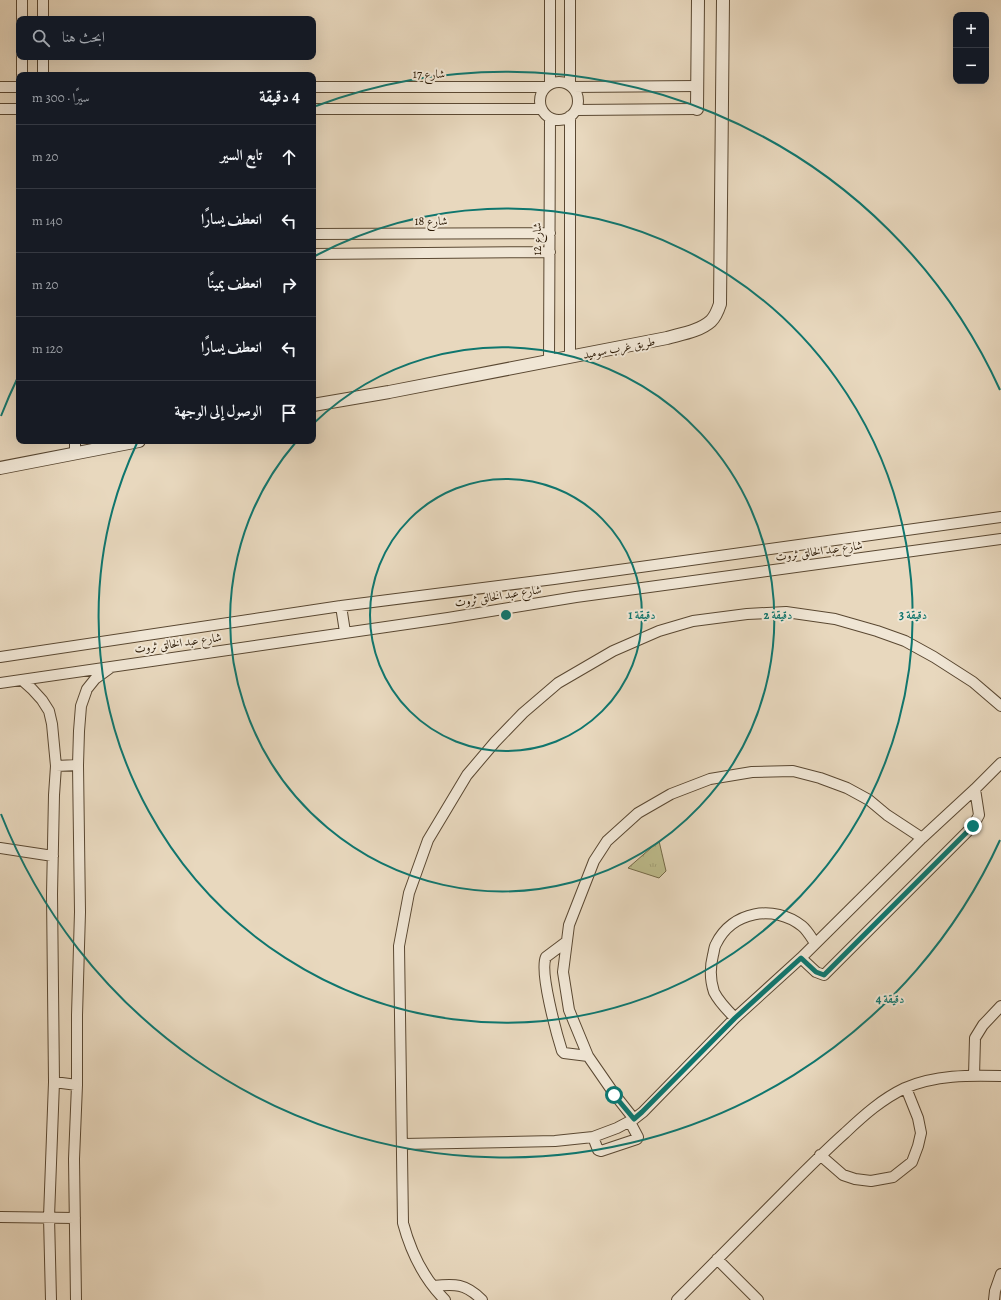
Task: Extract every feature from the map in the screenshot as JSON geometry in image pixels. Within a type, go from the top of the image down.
[{"type":"street","points":[[22,0],[22,16]]},
{"type":"street","points":[[43,0],[43,16]]},
{"type":"street","points":[[548,85],[550,0]]},
{"type":"street","points":[[570,0],[571,86],[575,91],[578,100],[573,113],[570,357]]},
{"type":"street","points":[[698,0],[698,86],[697,109],[573,113],[563,120],[550,118],[541,109],[540,105],[540,95],[548,85],[560,81],[571,86],[698,86]]},
{"type":"street","name":"طريق غرب سوميد","points":[[316,404],[389,392],[667,338],[700,327],[712,320],[717,313],[720,304],[723,0]]},
{"type":"street","points":[[22,60],[22,72]]},
{"type":"street","points":[[42,72],[43,60]]},
{"type":"street","name":"شارع 17","points":[[316,87],[548,85]]},
{"type":"street","points":[[0,87],[16,87]]},
{"type":"street","points":[[0,109],[16,109]]},
{"type":"street","points":[[316,109],[541,109]]},
{"type":"street","name":"شارع 12","points":[[549,360],[550,118]]},
{"type":"street","name":"شارع 18","points":[[316,234],[550,233]]},
{"type":"street","points":[[316,254],[550,252]]},
{"type":"street","points":[[0,468],[75,447],[107,444]]},
{"type":"street","name":"شارع عبد الخالق ثروت","points":[[0,658],[340,606],[554,579],[1001,516]]},
{"type":"street","name":"شارع عبد الخالق ثروت","points":[[0,683],[576,597],[1001,539]]},
{"type":"street","points":[[340,606],[345,632]]},
{"type":"street","points":[[445,1300],[421,1270],[403,1223],[399,946],[409,893],[428,840],[468,775],[495,742],[558,683],[613,651],[659,632],[693,621],[747,614],[786,612],[835,619],[905,641],[934,657],[973,682],[1001,706]]},
{"type":"street","points":[[76,1300],[74,1159],[78,1085],[77,1015],[80,912],[78,765],[81,706],[87,690],[95,679],[112,666]]},
{"type":"street","points":[[22,680],[42,700],[49,712],[52,724],[56,766],[52,894],[54,1082],[48,1217],[51,1300]]},
{"type":"street","points":[[402,1144],[555,1141],[593,1137],[617,1128],[632,1120],[648,1107],[735,1018],[801,958],[922,838],[1001,763]]},
{"type":"street","points":[[56,766],[78,765]]},
{"type":"street","points":[[593,1137],[598,1150],[601,1151],[637,1140],[638,1137],[632,1120],[588,1056],[569,1010],[563,972],[569,924],[594,860],[607,841],[638,813],[671,794],[710,779],[752,772],[793,771],[820,778],[847,788],[870,800],[887,815],[922,838]]},
{"type":"street","points":[[801,958],[816,972],[824,975],[973,826],[979,816],[975,789]]},
{"type":"street","points":[[0,848],[53,856]]},
{"type":"street","points":[[735,1018],[720,1002],[714,991],[711,979],[711,964],[716,944],[728,927],[745,916],[765,912],[772,913],[785,916],[803,926],[815,943]]},
{"type":"street","points":[[566,942],[545,959],[545,974],[556,1033],[564,1053],[588,1056]]},
{"type":"street","points":[[974,1076],[975,1038],[983,1025],[1001,1006]]},
{"type":"street","points":[[677,1300],[820,1156],[872,1108],[889,1096],[921,1083],[940,1079],[974,1076],[1001,1076]]},
{"type":"street","points":[[54,1082],[78,1085]]},
{"type":"street","points":[[820,1156],[843,1175],[855,1179],[871,1181],[893,1177],[912,1162],[921,1133],[918,1118],[906,1088]]},
{"type":"street","points":[[0,1217],[76,1218]]},
{"type":"street","points":[[717,1259],[758,1300]]},
{"type":"street","points":[[994,1300],[995,1291],[1001,1274]]},
{"type":"street","points":[[433,1286],[451,1285],[464,1287],[475,1293],[482,1300]]},
{"type":"green space","points":[[659,841],[666,871],[659,878],[628,868]]},
{"type":"route","points":[[614,1095],[634,1119],[735,1018],[801,958],[816,972],[824,975],[973,826]]}]
